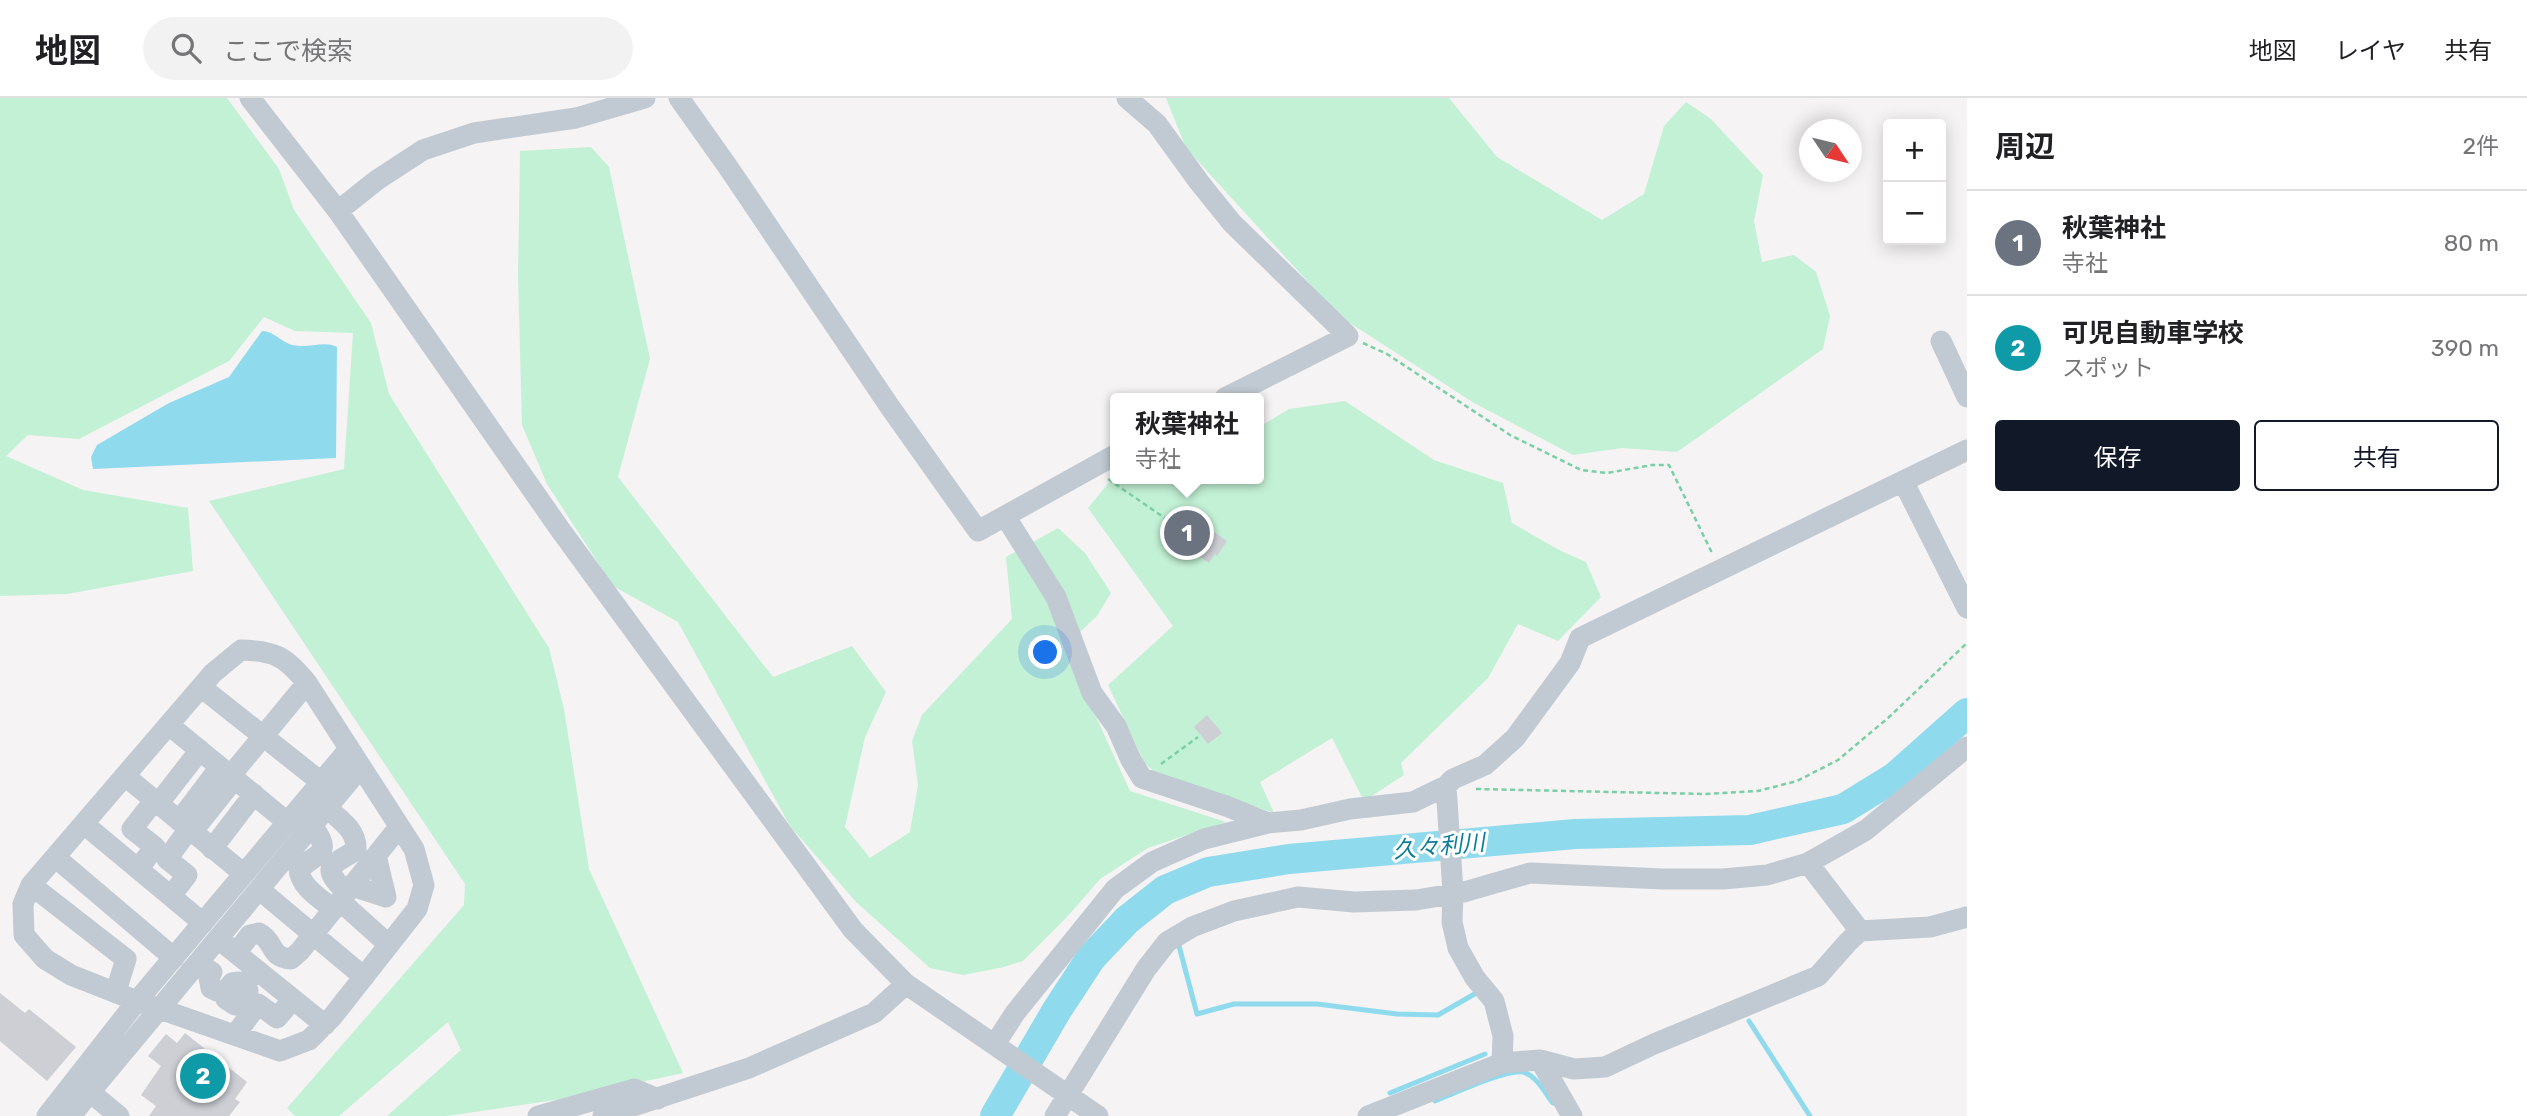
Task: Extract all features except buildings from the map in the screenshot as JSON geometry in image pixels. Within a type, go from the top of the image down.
[{"type":"street","points":[[250,98],[338,211],[559,528],[853,930],[906,984],[1098,1116]]},
{"type":"street","points":[[338,211],[377,180],[423,150],[474,133],[574,108],[645,98]]},
{"type":"street","points":[[679,98],[978,531],[1110,458]]},
{"type":"street","points":[[1127,98],[1157,124],[1232,223],[1348,336],[1235,393]]},
{"type":"street","points":[[1941,341],[1967,397]]},
{"type":"street","points":[[995,1044],[1015,1013],[1115,889],[1152,862],[1204,839],[1268,823],[1301,820],[1350,809],[1413,802],[1485,765],[1515,738],[1570,663],[1580,638],[1967,450]]},
{"type":"street","points":[[1903,481],[1967,608]]},
{"type":"street","points":[[1005,516],[1056,597],[1092,693],[1116,726],[1142,778],[1268,823]]},
{"type":"street","points":[[241,650],[269,651],[291,663],[307,683],[414,849],[424,885],[417,909],[325,1025],[309,1041],[280,1051],[137,1001],[71,975],[44,959],[24,935],[23,904],[31,885],[213,673],[241,650]]},
{"type":"street","points":[[171,896],[187,875],[167,859],[187,827],[209,797],[307,683]]},
{"type":"street","points":[[201,687],[321,782]]},
{"type":"street","points":[[169,725],[287,822]]},
{"type":"street","points":[[1055,1116],[1146,969],[1167,942],[1192,927],[1234,911],[1298,897],[1354,902],[1416,900],[1464,892],[1530,873],[1723,879],[1767,875],[1808,863],[1866,830],[1967,747]]},
{"type":"street","points":[[47,1116],[137,1001],[349,749]]},
{"type":"street","points":[[200,750],[209,797],[212,849]]},
{"type":"street","points":[[219,939],[360,768]]},
{"type":"street","points":[[125,776],[244,874]]},
{"type":"street","points":[[1453,781],[1452,922],[1458,948],[1475,978],[1494,1001],[1503,1036],[1502,1063]]},
{"type":"street","points":[[138,869],[155,847],[132,829],[156,802],[254,794]]},
{"type":"street","points":[[327,808],[357,839],[356,850],[335,861],[331,870],[333,879],[343,897],[389,945]]},
{"type":"street","points":[[84,824],[203,923]]},
{"type":"street","points":[[312,826],[323,840],[323,850],[299,869],[299,878],[304,884],[343,897],[386,897],[376,856]]},
{"type":"street","points":[[71,1116],[159,1007],[231,975],[250,935],[259,933],[266,937],[274,953],[281,958],[291,959],[399,827]]},
{"type":"street","points":[[55,857],[174,958]]},
{"type":"street","points":[[1808,863],[1860,931]]},
{"type":"street","points":[[31,885],[126,959],[116,991]]},
{"type":"street","points":[[260,890],[364,977]]},
{"type":"street","points":[[1368,1116],[1502,1063],[1540,1060],[1574,1069],[1605,1067],[1818,976],[1860,931],[1930,927],[1967,916]]},
{"type":"street","points":[[219,939],[231,975],[229,1033]]},
{"type":"street","points":[[219,939],[231,975]]},
{"type":"street","points":[[231,975],[293,999],[325,1025]]},
{"type":"street","points":[[603,1116],[748,1068],[874,1013],[906,984]]},
{"type":"street","points":[[229,1033],[258,1004],[277,1018],[293,999]]},
{"type":"street","points":[[1540,1060],[1572,1116]]},
{"type":"street","points":[[538,1116],[634,1089],[658,1099]]},
{"type":"street","points":[[90,1092],[118,1116]]},
{"type":"path","points":[[1348,336],[1387,354],[1510,435],[1581,470],[1607,473],[1652,465],[1669,465],[1720,571]]},
{"type":"path","points":[[1092,467],[1110,480]]},
{"type":"path","points":[[1116,484],[1172,523]]},
{"type":"path","points":[[1453,781],[1464,789],[1758,792],[1797,781],[1838,760],[1888,718],[1967,643]]},
{"type":"path","points":[[1142,778],[1198,737]]},
{"type":"green space","points":[[0,98],[227,98],[279,169],[294,210],[371,323],[389,394],[549,648],[564,709],[589,869],[683,1073],[562,1099],[447,1116],[387,1116],[461,1050],[448,1022],[339,1116],[295,1116],[287,1108],[464,905],[465,884],[209,501],[344,469],[353,333],[295,331],[264,317],[229,361],[79,439],[28,435],[6,456],[83,490],[188,508],[193,571],[67,594],[0,596]]},
{"type":"green space","points":[[1166,98],[1449,98],[1497,157],[1602,220],[1644,194],[1664,126],[1686,102],[1711,119],[1763,175],[1754,221],[1762,262],[1794,255],[1816,272],[1830,316],[1823,349],[1677,452],[1622,448],[1573,455],[1474,403],[1339,316],[1186,148]]},
{"type":"green space","points":[[591,147],[609,167],[650,359],[618,477],[773,677],[852,646],[886,692],[865,737],[845,827],[870,858],[910,832],[918,785],[912,741],[922,715],[1012,619],[1006,557],[1058,528],[1085,553],[1111,593],[1097,616],[1064,647],[1130,791],[1226,822],[1148,848],[1100,879],[1023,961],[1004,967],[963,975],[930,968],[856,902],[790,826],[678,622],[613,586],[547,484],[522,425],[518,276],[520,151]]},
{"type":"green space","points":[[1345,401],[1434,460],[1503,483],[1512,523],[1586,562],[1601,597],[1558,641],[1518,624],[1488,678],[1401,763],[1404,775],[1364,801],[1332,738],[1260,782],[1274,813],[1156,774],[1144,762],[1108,685],[1173,626],[1088,508],[1110,481],[1110,484],[1264,484],[1264,424],[1289,409]]},
{"type":"water","points":[[262,331],[292,345],[327,344],[337,347],[336,458],[93,469],[91,457],[97,445],[169,403],[229,377]]},
{"type":"waterway","name":"久々利川","points":[[995,1116],[1091,958],[1127,920],[1165,890],[1208,872],[1289,859],[1575,834],[1750,830],[1843,809],[1895,777],[1967,713]]},
{"type":"waterway","points":[[1178,942],[1197,1014],[1234,1004],[1317,1004],[1397,1014],[1438,1015],[1478,992]]},
{"type":"waterway","points":[[1749,1021],[1810,1116]]},
{"type":"waterway","points":[[1390,1093],[1485,1054]]},
{"type":"waterway","points":[[1435,1101],[1492,1078],[1523,1072],[1536,1080],[1553,1103]]},
{"type":"place","name":"秋葉神社","points":[[1187,533]]},
{"type":"place","name":"可児自動車学校","points":[[203,1076]]}]
